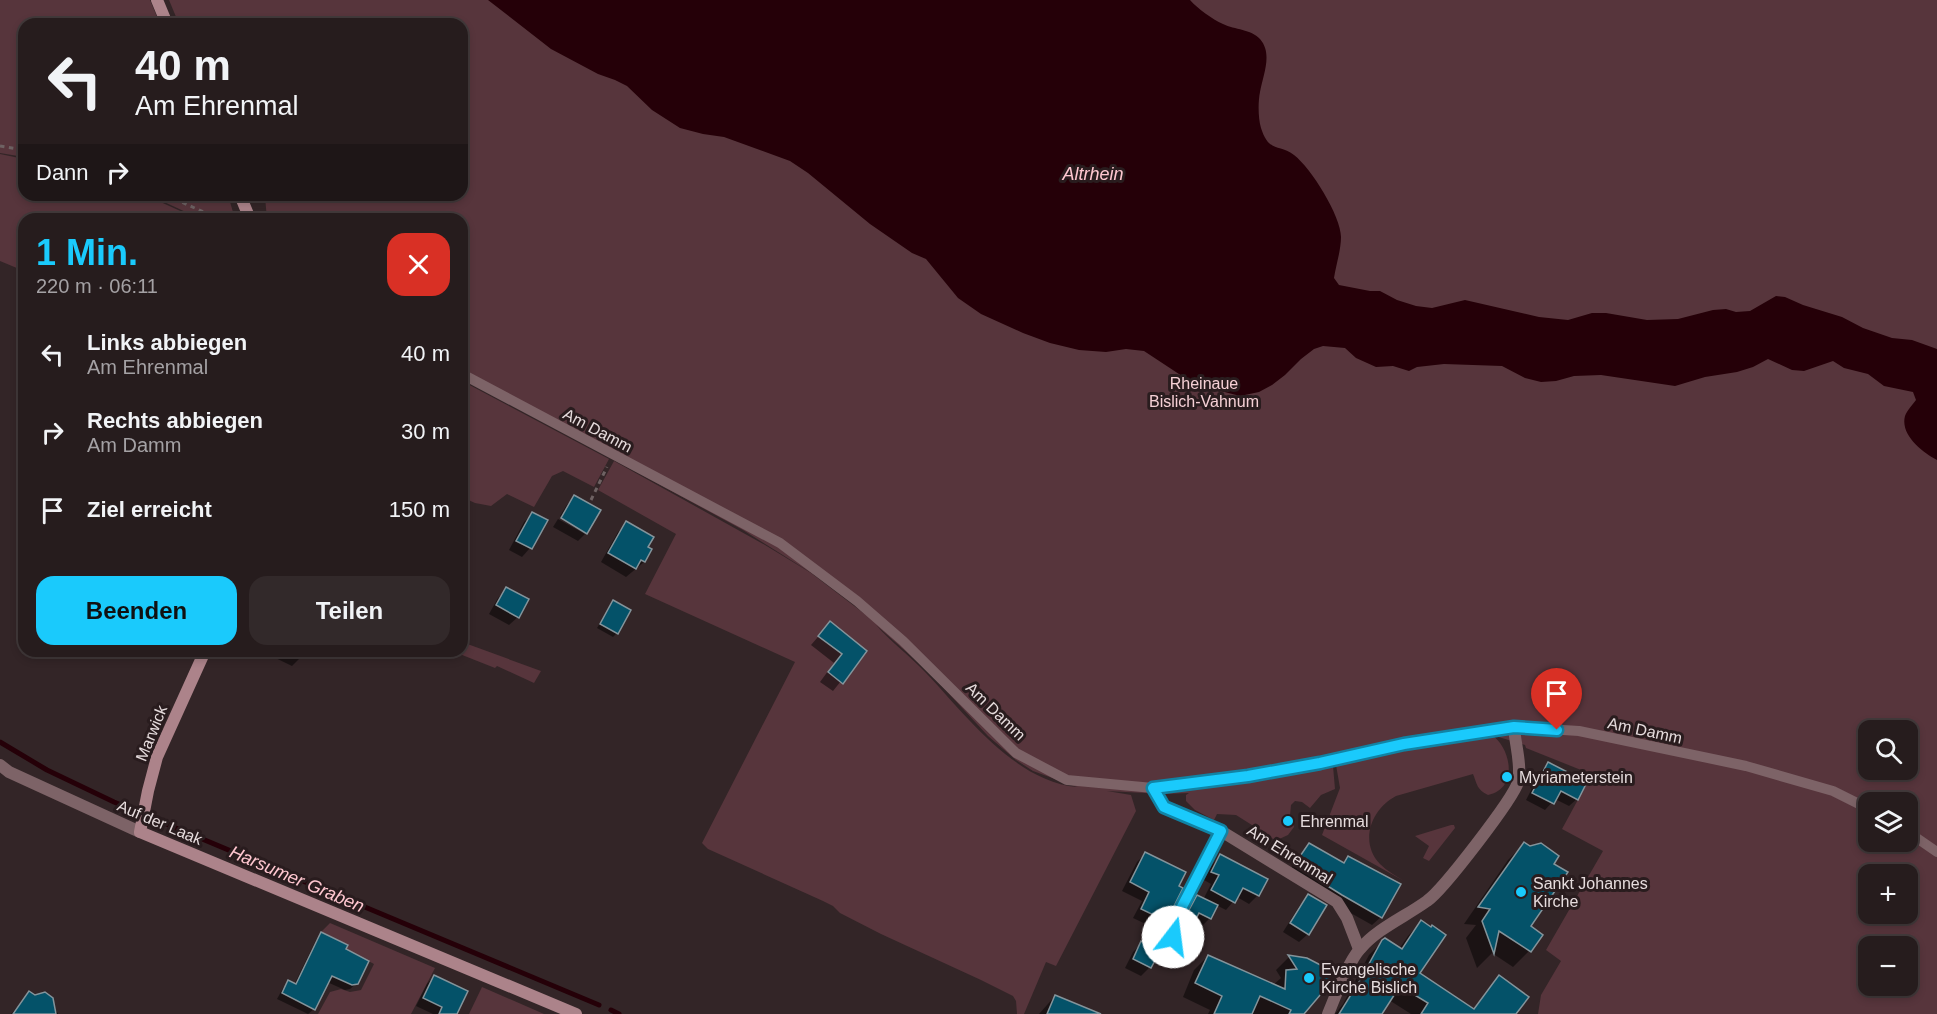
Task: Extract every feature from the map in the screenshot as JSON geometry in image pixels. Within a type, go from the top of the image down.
[{"type":"main road","points":[[157,0],[164,18]]},
{"type":"main road","name":"Marwick","points":[[140,832],[147,791],[157,757],[202,657]]},
{"type":"main road","name":"Auf der Laak","points":[[140,832],[576,1014]]},
{"type":"street","points":[[1328,1014],[1359,949],[1388,926],[1429,900],[1456,870],[1515,790],[1519,772],[1514,727]]},
{"type":"street","name":"Auf der Laak","points":[[3,771],[140,832]]},
{"type":"street","name":"Am Ehrenmal","points":[[1153,788],[1164,807],[1221,831],[1337,902],[1347,918],[1359,949]]},
{"type":"lane","name":"Am Damm","points":[[468,377],[780,543],[857,601],[903,641],[1016,753],[1067,780],[1153,788],[1248,776],[1404,744],[1514,727],[1579,731],[1746,766],[1833,791],[1858,803]]},
{"type":"lane","points":[[1173,937],[1171,928],[1221,831]]},
{"type":"lane","points":[[1918,839],[1937,852]]},
{"type":"path","points":[[0,146],[18,149]]},
{"type":"path","points":[[179,201],[206,213]]},
{"type":"path","points":[[591,500],[613,455]]},
{"type":"green space","points":[[0,0],[150,0],[158,18],[18,18],[18,156],[0,153]]},
{"type":"green space","name":"Rheinaue Bislich-Vahnum","points":[[169,0],[1937,0],[1937,1014],[1538,1014],[1541,995],[1561,961],[1546,950],[1603,851],[1562,829],[1587,783],[1578,777],[1581,770],[1526,748],[1525,745],[1492,735],[1504,749],[1509,768],[1508,777],[1498,791],[1488,795],[1484,793],[1473,774],[1396,796],[1387,802],[1374,817],[1369,836],[1374,855],[1383,867],[1404,881],[1322,835],[1340,788],[1336,765],[1333,766],[1335,789],[1321,795],[1310,808],[1302,802],[1295,801],[1291,805],[1290,816],[1284,817],[1285,824],[1293,823],[1294,827],[1288,835],[1277,840],[1265,836],[1263,832],[1236,815],[1217,814],[1214,820],[1195,810],[1186,801],[1186,795],[1189,793],[1107,791],[1131,795],[1136,811],[1056,966],[1046,962],[1024,1014],[1017,1014],[1016,1001],[1013,996],[881,934],[840,913],[823,901],[708,849],[702,843],[795,662],[645,594],[676,534],[598,490],[614,461],[811,573],[866,615],[834,587],[743,530],[468,380],[468,213],[266,213],[265,201],[468,201],[468,18],[176,18]],"holes":[[[876,625],[929,672],[988,736],[1016,760],[1033,771],[1077,787],[1054,782],[1032,773],[993,744],[920,667]]]},
{"type":"green space","points":[[0,154],[18,158],[18,201],[158,201],[185,213],[18,213],[18,268],[0,261]]},
{"type":"green space","points":[[162,201],[230,201],[233,213],[188,213]]},
{"type":"green space","points":[[468,384],[609,459],[594,487],[563,471],[552,476],[534,507],[507,494],[491,506],[468,500]]},
{"type":"green space","points":[[468,644],[541,671],[534,683],[497,666],[495,668],[467,657]]},
{"type":"green space","points":[[1451,825],[1455,828],[1429,861],[1423,858],[1429,846],[1415,836]]},
{"type":"green space","points":[[330,923],[435,968],[411,1014],[318,1014],[330,992],[341,989],[350,992],[361,990],[374,964],[321,932]]},
{"type":"green space","points":[[482,987],[544,1014],[469,1014]]},
{"type":"water","name":"Altrhein","points":[[488,0],[1190,0],[1214,19],[1252,33],[1264,45],[1267,58],[1260,92],[1261,128],[1271,145],[1289,152],[1301,161],[1331,205],[1341,237],[1334,278],[1339,285],[1380,291],[1416,306],[1432,308],[1465,300],[1539,317],[1568,320],[1592,313],[1647,320],[1678,319],[1713,310],[1750,311],[1776,296],[1785,297],[1892,338],[1912,340],[1937,349],[1937,460],[1919,448],[1906,430],[1905,416],[1916,400],[1913,392],[1884,386],[1868,374],[1844,368],[1833,361],[1804,371],[1792,370],[1768,359],[1737,372],[1705,377],[1675,386],[1601,375],[1574,376],[1541,382],[1525,378],[1502,366],[1444,364],[1417,367],[1409,371],[1393,366],[1376,367],[1356,358],[1345,348],[1323,346],[1314,349],[1272,385],[1259,392],[1240,396],[1185,378],[1144,351],[1079,350],[1050,343],[981,314],[958,298],[926,259],[912,253],[870,224],[790,161],[724,137],[680,128],[652,110],[627,86],[598,74],[551,49]]},
{"type":"building","points":[[574,495],[601,510],[587,534],[561,518]]},
{"type":"building","points":[[532,512],[548,520],[532,549],[516,541]]},
{"type":"building","points":[[626,521],[654,537],[648,547],[652,549],[645,562],[641,560],[636,569],[608,553]]},
{"type":"building","points":[[506,587],[529,599],[519,618],[496,605]]},
{"type":"building","points":[[613,600],[631,610],[618,634],[600,624]]},
{"type":"building","points":[[830,621],[867,651],[843,684],[828,672],[842,654],[818,636]]},
{"type":"building","points":[[1548,762],[1587,782],[1578,800],[1561,791],[1554,804],[1532,793]]},
{"type":"building","name":"Sankt Johannes Kirche","points":[[1524,842],[1530,846],[1541,843],[1559,856],[1554,864],[1568,872],[1531,926],[1543,935],[1531,952],[1499,931],[1494,954],[1482,921],[1490,909],[1478,907]]},
{"type":"building","points":[[1309,843],[1344,863],[1348,856],[1401,884],[1382,918],[1294,865]]},
{"type":"building","points":[[1145,852],[1186,872],[1179,886],[1183,888],[1167,920],[1141,909],[1149,892],[1130,882]]},
{"type":"building","points":[[1220,854],[1268,879],[1259,896],[1243,888],[1235,903],[1211,890],[1219,875],[1211,872]]},
{"type":"building","points":[[1308,894],[1327,905],[1309,935],[1290,923]]},
{"type":"building","points":[[1197,895],[1218,905],[1211,919],[1199,913],[1190,931],[1180,927]]},
{"type":"building","points":[[1421,920],[1446,935],[1420,973],[1474,1009],[1499,975],[1529,997],[1516,1014],[1421,1014],[1428,1003],[1400,986],[1382,1014],[1339,1014],[1382,940],[1385,938],[1402,949]]},
{"type":"building","points":[[321,932],[348,945],[346,949],[369,961],[358,984],[352,985],[332,976],[315,1010],[282,993],[288,980],[296,984]]},
{"type":"building","points":[[1141,941],[1160,951],[1151,968],[1133,959]]},
{"type":"building","points":[[1208,955],[1285,989],[1286,970],[1297,969],[1288,955],[1307,958],[1332,971],[1327,987],[1304,1014],[1289,1014],[1291,1010],[1260,996],[1252,1014],[1214,1014],[1222,996],[1195,983]]},
{"type":"building","points":[[434,975],[468,991],[457,1014],[439,1014],[442,1007],[423,998]]},
{"type":"building","points":[[29,991],[35,995],[45,992],[53,998],[56,1014],[13,1014]]},
{"type":"building","points":[[1055,995],[1101,1014],[1047,1014]]},
{"type":"waterway","name":"Harsumer Graben","points":[[0,742],[47,770],[114,802],[599,1005]]},
{"type":"waterway","name":"Harsumer Graben","points":[[611,1010],[619,1014]]},
{"type":"place","name":"Myriameterstein","points":[[1507,777]]},
{"type":"place","name":"Ehrenmal","points":[[1288,821]]},
{"type":"place","name":"Sankt Johannes Kirche","points":[[1521,892]]},
{"type":"place","name":"Evangelische Kirche Bislich","points":[[1309,978]]},
{"type":"route","points":[[1173,937],[1171,928],[1221,831],[1164,807],[1153,788],[1248,776],[1404,744],[1514,727],[1557,730]]}]
